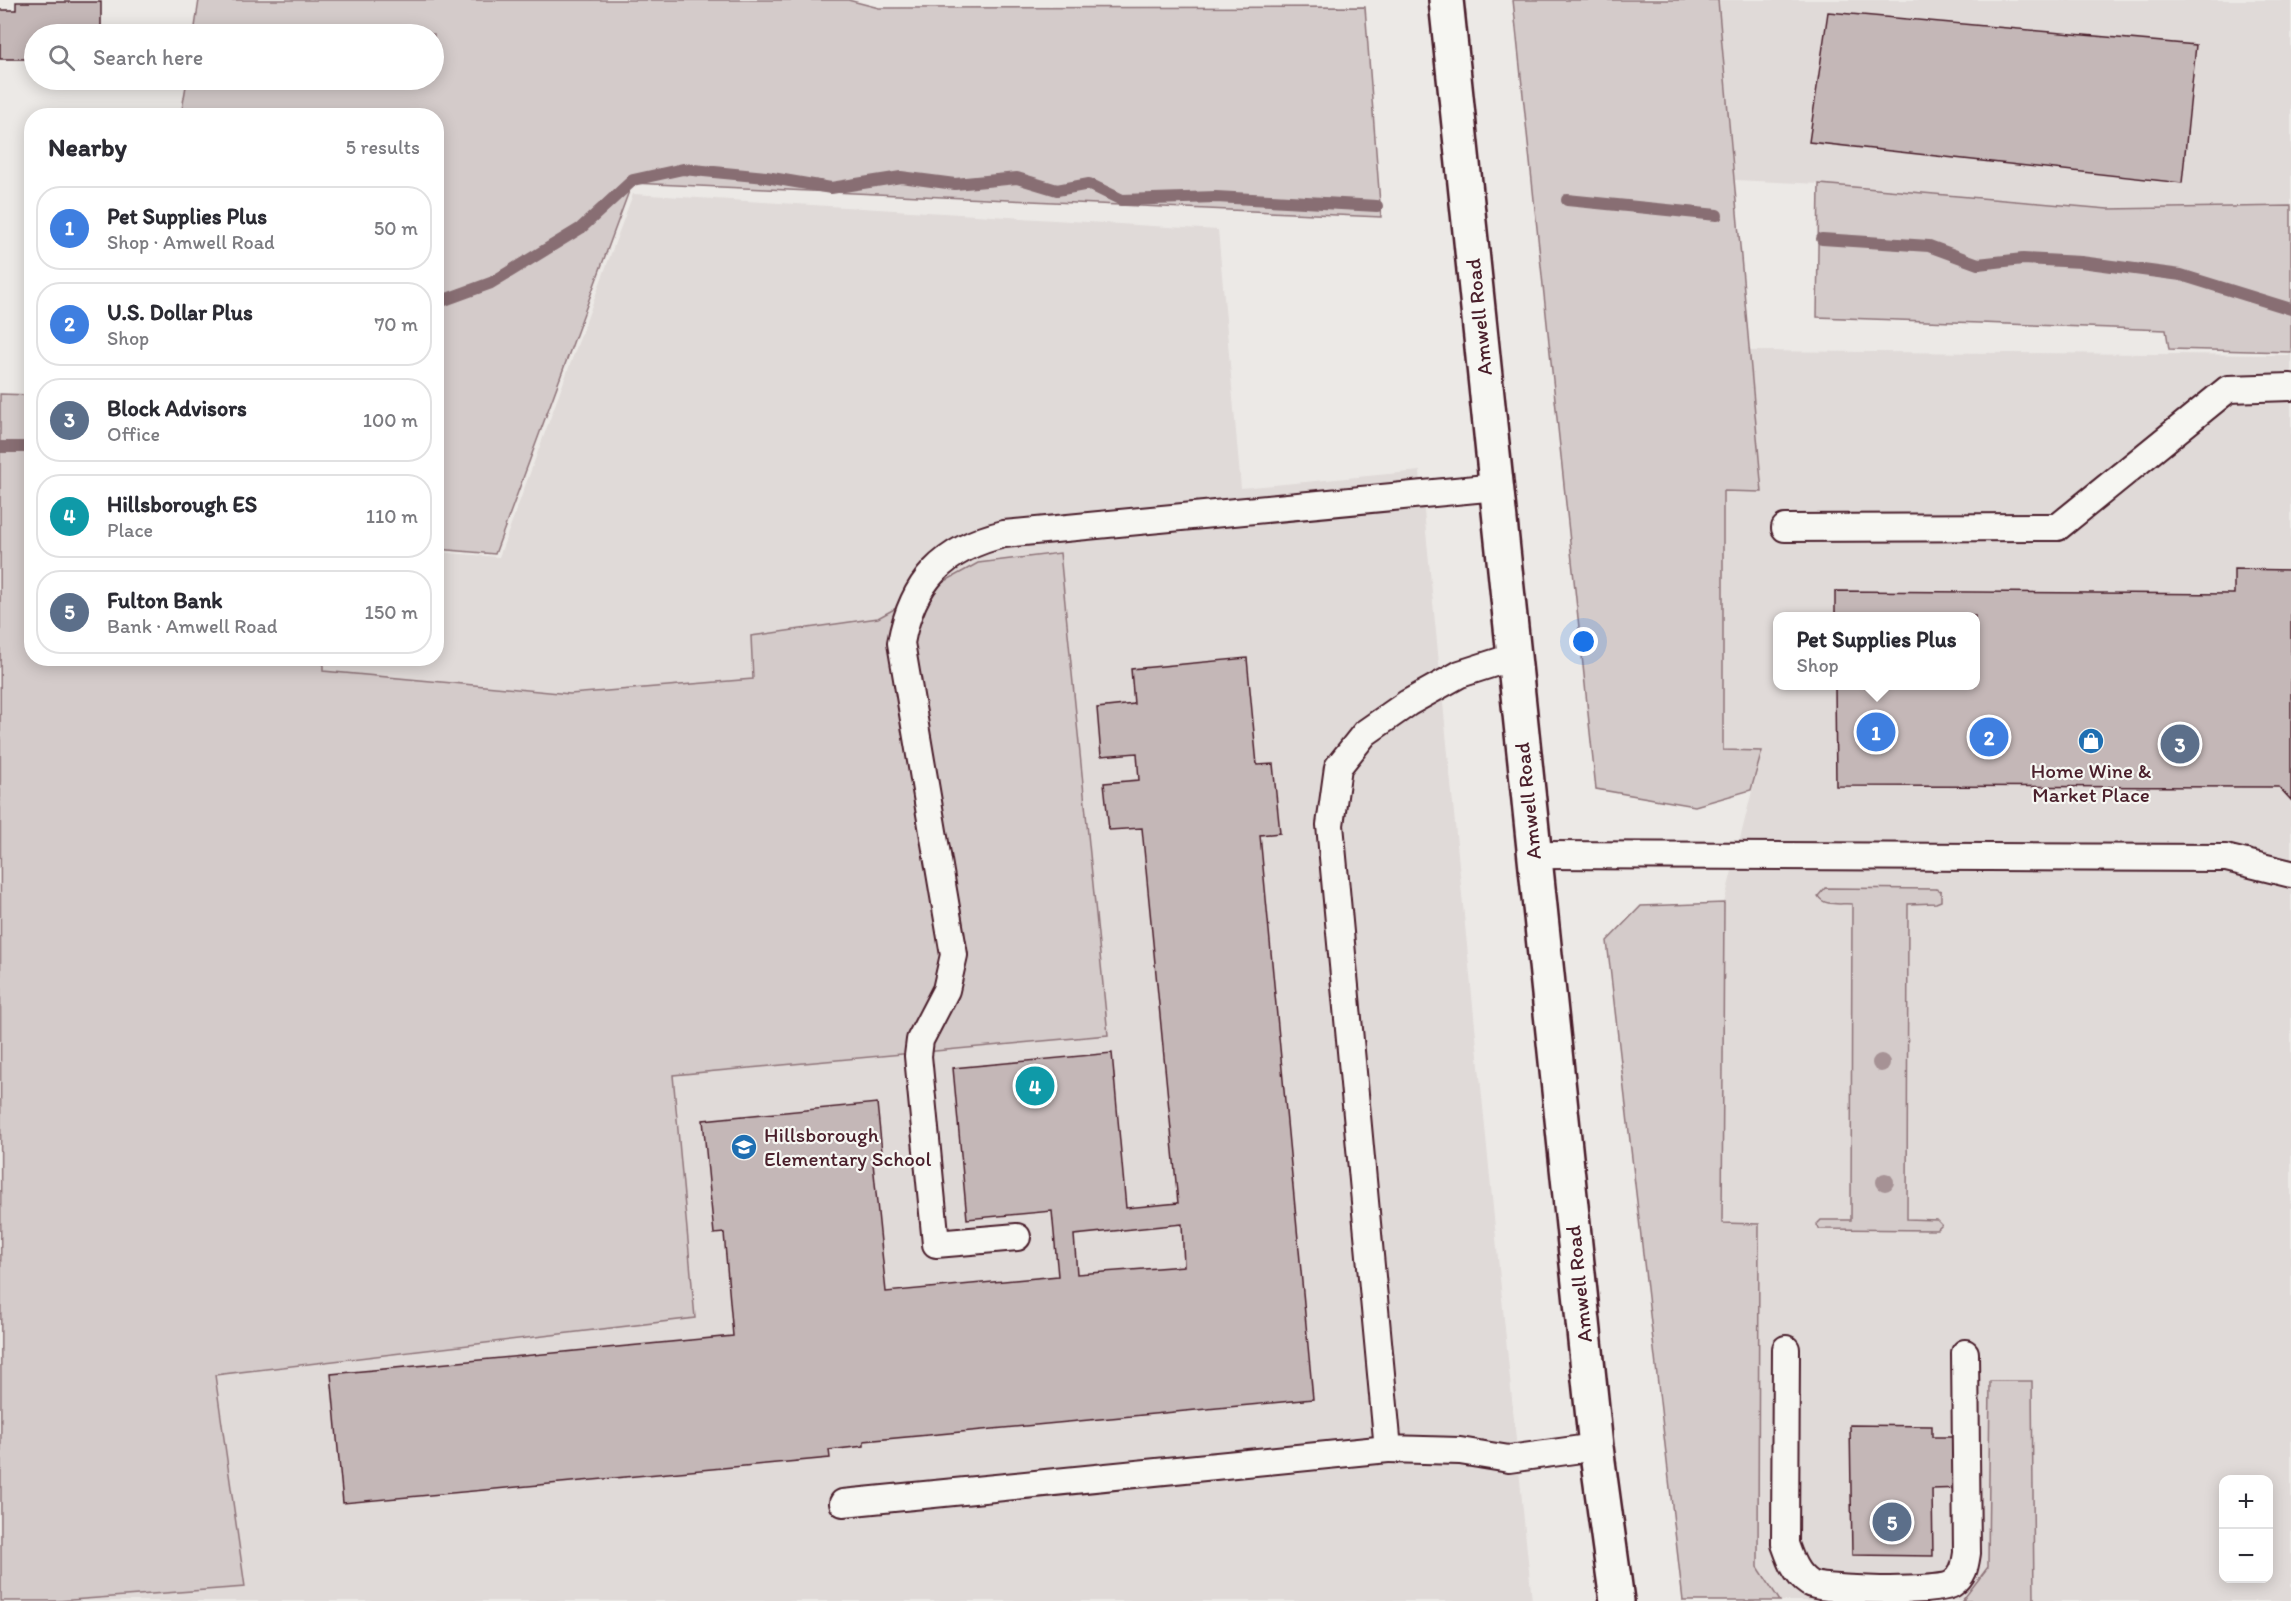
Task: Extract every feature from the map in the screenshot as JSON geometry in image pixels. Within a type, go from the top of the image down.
[{"type":"main road","name":"Amwell Road","points":[[1446,0],[1596,1447],[1617,1601]]},
{"type":"lane","points":[[1785,528],[2058,527],[2228,389],[2291,387]]},
{"type":"lane","points":[[1017,1237],[936,1244],[918,1056],[920,1040],[946,990],[954,955],[901,643],[906,614],[917,593],[931,573],[950,556],[976,540],[1004,534],[1497,487]]},
{"type":"lane","points":[[1388,1449],[1330,825],[1338,767],[1365,733],[1408,703],[1460,674],[1513,657]]},
{"type":"lane","points":[[1533,855],[2226,858],[2291,874]]},
{"type":"lane","points":[[1786,1350],[1785,1544],[1794,1569],[1810,1583],[1831,1588],[1932,1590],[1951,1585],[1964,1573],[1967,1553],[1965,1353]]},
{"type":"lane","points":[[843,1503],[1388,1449],[1460,1451],[1509,1459],[1596,1447]]},
{"type":"shaded area","points":[[199,0],[848,0],[879,8],[1365,7],[1381,217],[632,183],[495,554],[444,550],[444,108],[182,108],[185,90],[444,90],[444,24],[195,24]]},
{"type":"shaded area","points":[[1513,0],[1718,0],[1762,492],[1723,491],[1723,750],[1762,751],[1751,790],[1695,806],[1596,789]]},
{"type":"shaded area","points":[[1718,0],[2291,0],[2291,206],[2108,209],[1819,184],[1735,180]]},
{"type":"shaded area","points":[[1819,184],[2108,209],[2291,206],[2291,352],[2169,349],[2166,330],[1817,317]]},
{"type":"shaded area","name":"Hillsborough Elementary School","points":[[633,194],[1218,230],[1241,488],[1420,471],[1532,1601],[0,1601],[0,544],[24,630],[24,666],[444,666],[444,553],[499,557]]},
{"type":"shaded area","points":[[1750,351],[2291,355],[2291,1601],[2034,1601],[2032,1382],[1990,1381],[1988,1567],[1962,1601],[1780,1601],[1758,1567],[1759,1224],[1722,1223],[1724,903],[1762,751],[1723,750],[1723,491],[1762,491]]},
{"type":"shaded area","points":[[0,394],[24,395],[24,666],[323,666],[323,671],[570,694],[753,679],[751,636],[878,618],[978,563],[1060,553],[1108,1035],[673,1075],[695,1318],[215,1375],[245,1587],[58,1601],[1,1601]]},
{"type":"shaded area","points":[[1825,888],[1936,889],[1941,891],[1941,901],[1936,903],[1908,904],[1907,1219],[1937,1220],[1942,1225],[1937,1230],[1820,1229],[1816,1225],[1821,1220],[1851,1220],[1852,904],[1824,902],[1818,896]]},
{"type":"shaded area","points":[[1724,903],[1722,1223],[1759,1224],[1758,1567],[1780,1601],[1683,1601],[1607,941],[1641,906]]},
{"type":"shaded area","points":[[1990,1381],[2032,1381],[2034,1601],[1962,1601],[1988,1567]]},
{"type":"building","points":[[16,2],[101,2],[101,24],[24,24],[24,59],[0,59],[0,10],[16,10]]},
{"type":"building","points":[[1828,12],[2196,45],[2182,183],[1809,142]]},
{"type":"building","points":[[2234,569],[2291,570],[2291,800],[2279,787],[1836,786],[1835,690],[1980,690],[1980,612],[1835,612],[1835,591],[2234,594]]},
{"type":"building","points":[[1247,658],[1257,765],[1273,764],[1280,833],[1260,835],[1313,1399],[864,1441],[864,1446],[829,1450],[830,1458],[343,1503],[331,1374],[733,1336],[724,1233],[714,1234],[703,1120],[877,1103],[882,1152],[872,1153],[886,1292],[1058,1276],[1052,1211],[967,1219],[953,1068],[1112,1053],[1126,1208],[1178,1203],[1142,828],[1109,830],[1104,783],[1139,780],[1137,753],[1101,756],[1097,708],[1134,704],[1131,669]],"holes":[[[1182,1224],[1184,1266],[1077,1274],[1074,1235]]]},
{"type":"building","points":[[1850,1425],[1932,1426],[1932,1437],[1964,1437],[1964,1488],[1932,1489],[1933,1556],[1852,1555]]},
{"type":"waterway","points":[[444,300],[491,283],[581,228],[633,180],[683,169],[766,177],[831,188],[901,177],[955,184],[1017,178],[1057,190],[1089,184],[1122,200],[1216,197],[1377,206]]},
{"type":"waterway","points":[[1567,200],[1717,215]]},
{"type":"waterway","points":[[1822,239],[1929,246],[1978,264],[2023,259],[2081,262],[2181,275],[2291,309]]},
{"type":"waterway","points":[[0,447],[24,447]]},
{"type":"place","name":"Pet Supplies Plus","points":[[1876,732]]},
{"type":"place","name":"U.S. Dollar Plus","points":[[1989,737]]},
{"type":"place","name":"Home Wine & Market Place","points":[[2091,741]]},
{"type":"place","name":"Block Advisors","points":[[2180,744]]},
{"type":"place","name":"Hillsborough ES","points":[[1035,1086]]},
{"type":"place","name":"Hillsborough Elementary School","points":[[744,1147]]},
{"type":"place","name":"Fulton Bank","points":[[1892,1522]]}]
